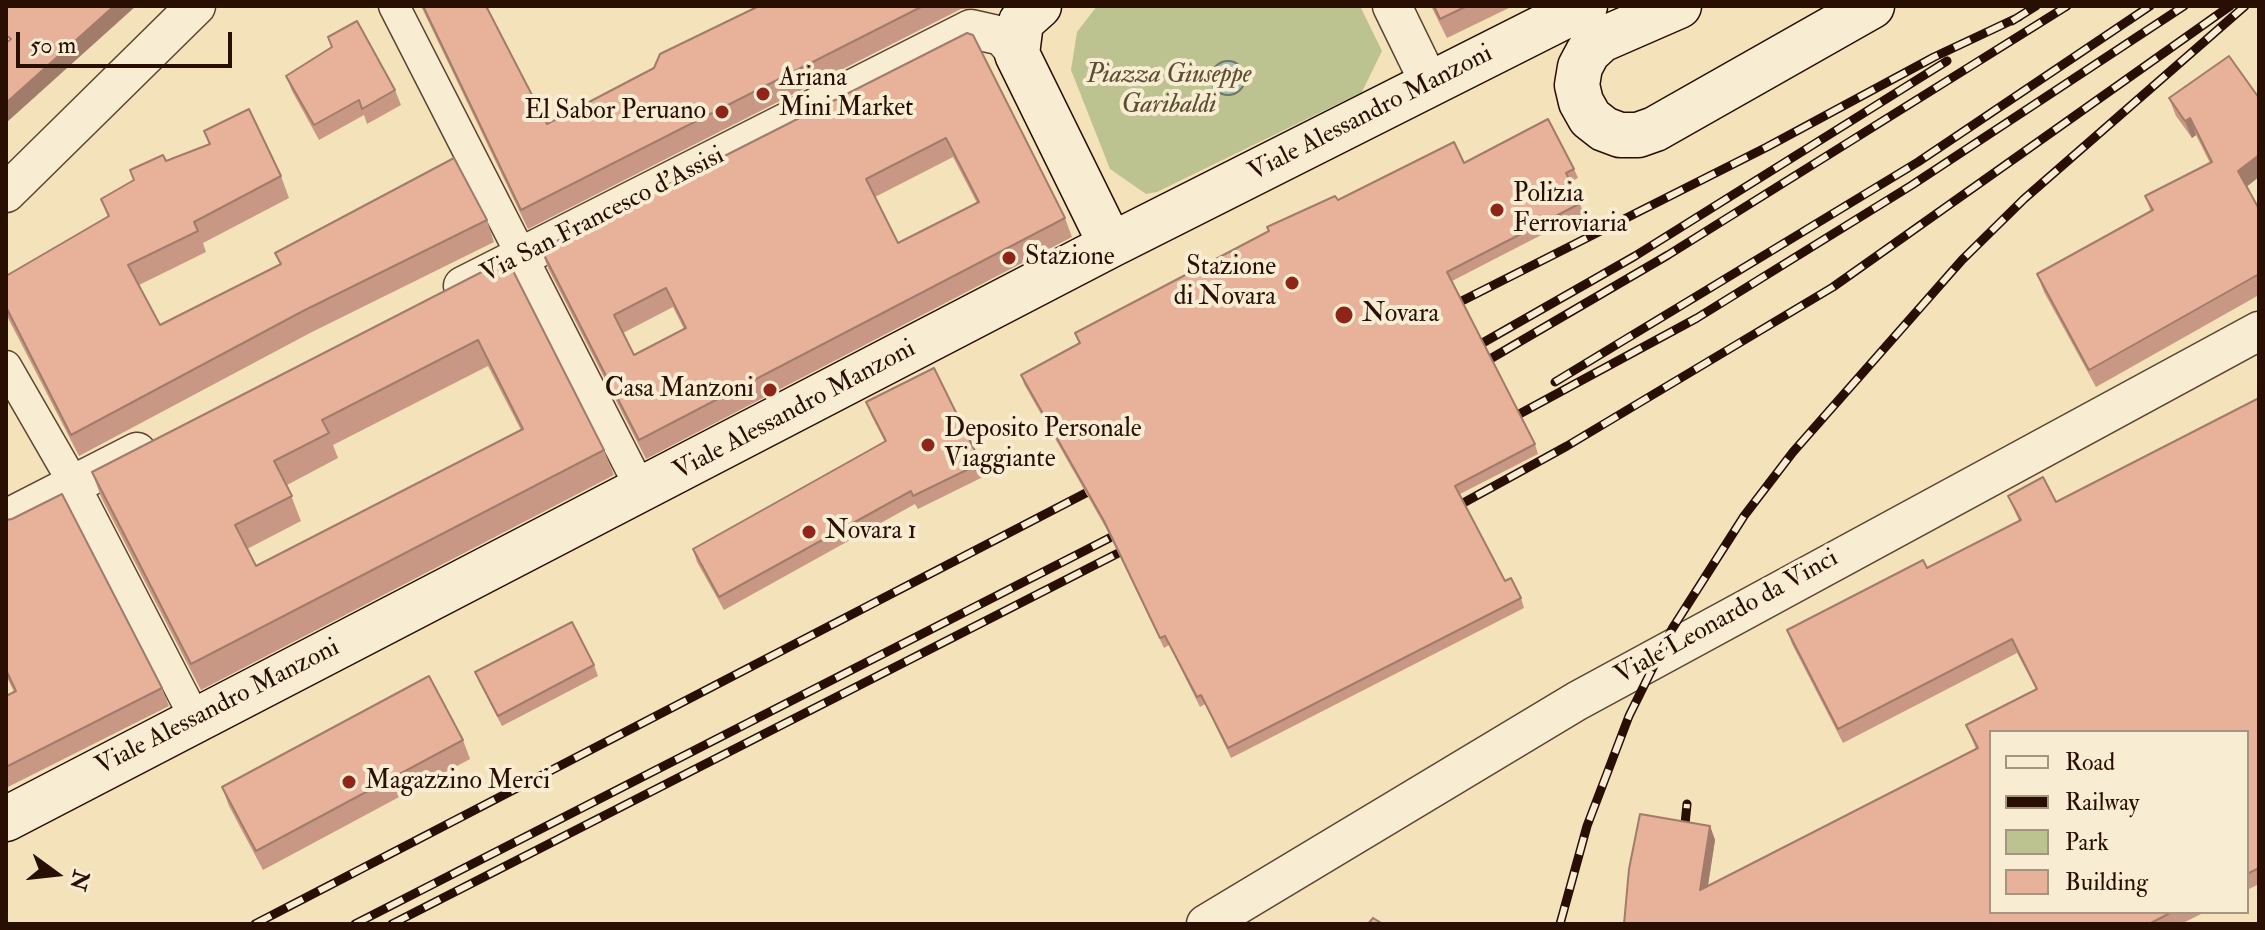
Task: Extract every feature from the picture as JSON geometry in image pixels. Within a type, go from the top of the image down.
[{"type":"main road","points":[[1039,6],[1021,22],[1017,54],[1111,245]]},
{"type":"main road","name":"Viale Alessandro Manzoni","points":[[6,819],[195,718],[642,491],[1111,245],[1585,6]]},
{"type":"main road","points":[[1679,6],[1601,40],[1588,52],[1580,67],[1577,85],[1590,118],[1604,129],[1629,135],[1655,129],[1872,6]]},
{"type":"street","points":[[6,193],[196,6]]},
{"type":"street","points":[[394,6],[642,491]]},
{"type":"street","points":[[1392,6],[1430,84]]},
{"type":"street","name":"Via San Francesco d'Assisi","points":[[438,299],[971,29],[1002,36],[1017,54]]},
{"type":"street","name":"Viale Leonardo da Vinci","points":[[1206,924],[1577,701],[2259,331]]},
{"type":"street","points":[[6,366],[74,484],[195,718]]},
{"type":"street","points":[[6,519],[172,434]]},
{"type":"green space","name":"Piazza Giuseppe Garibaldi","points":[[1097,6],[1360,6],[1382,51],[1362,92],[1157,192],[1146,194],[1110,169],[1071,70],[1077,32]]},
{"type":"shaded area","points":[[1228,61],[1240,66],[1245,78],[1240,90],[1228,95],[1216,90],[1211,78],[1216,66]]},
{"type":"building","points":[[6,6],[114,6],[6,103],[6,43],[11,39],[6,35]]},
{"type":"building","points":[[423,6],[486,6],[547,124],[654,68],[660,54],[759,6],[923,6],[521,210]]},
{"type":"building","points":[[1434,6],[1467,6],[1440,19]]},
{"type":"building","points":[[357,21],[395,90],[362,109],[359,100],[314,125],[286,76],[332,47],[328,37]]},
{"type":"building","points":[[967,33],[973,35],[1065,218],[639,440],[541,249]],"holes":[[[946,138],[979,202],[898,243],[866,179]],[[666,288],[686,328],[634,355],[614,315]]]},
{"type":"building","points":[[2229,56],[2259,98],[2259,155],[2238,171],[2259,209],[2259,274],[2089,370],[2037,274],[2153,210],[2145,196],[2212,162],[2190,118],[2185,121],[2169,98]]},
{"type":"building","points":[[249,109],[281,176],[194,222],[198,231],[128,265],[160,325],[281,264],[275,253],[454,158],[487,220],[303,311],[71,435],[6,307],[6,276],[109,216],[101,199],[134,180],[130,170],[163,155],[166,161],[210,144],[204,131]]},
{"type":"building","points":[[1548,119],[1574,169],[1566,173],[1581,203],[1447,272],[1535,444],[1455,486],[1505,581],[1511,578],[1521,598],[1228,748],[1201,695],[1197,697],[1165,636],[1160,638],[1104,521],[1021,375],[1080,343],[1075,333],[1269,231],[1267,227],[1335,196],[1338,200],[1454,142],[1464,163]]},
{"type":"building","points":[[507,259],[604,450],[191,664],[92,472]],"holes":[[[478,340],[523,429],[256,566],[235,525],[292,496],[274,461],[329,433],[322,420]]]},
{"type":"building","points":[[934,368],[981,463],[913,496],[911,491],[719,597],[693,549],[886,441],[866,402]]},
{"type":"building","points":[[2259,398],[2259,868],[2249,873],[2249,730],[1989,730],[1989,914],[2168,914],[2149,924],[1624,924],[1629,869],[1640,814],[1710,826],[1700,890],[1978,748],[1966,725],[2037,689],[2012,639],[1838,729],[1787,630],[1923,560],[1927,568],[2021,520],[2008,496],[2043,477],[2056,502]]},
{"type":"building","points":[[62,494],[162,688],[6,767],[6,696],[16,691],[6,670],[6,520]]},
{"type":"building","points":[[572,622],[594,665],[498,716],[475,672]]},
{"type":"building","name":"Magazzino Merci","points":[[429,676],[463,740],[256,851],[222,787]]},
{"type":"building","points":[[1373,918],[1383,924],[1368,924]]},
{"type":"railway","points":[[2012,21],[2036,6]]},
{"type":"railway","points":[[1473,369],[1668,255],[2067,6]]},
{"type":"railway","points":[[1555,382],[1918,162],[2150,6]]},
{"type":"railway","points":[[1499,425],[1697,318],[1912,185],[2184,6]]},
{"type":"railway","points":[[1445,513],[1567,446],[1833,287],[2230,6]]},
{"type":"railway","points":[[1560,924],[1587,826],[1629,716],[1672,629],[1744,516],[1793,452],[1962,260],[2024,199],[2245,6]]},
{"type":"railway","points":[[1442,311],[1767,147],[1934,57],[2019,17]]},
{"type":"railway","points":[[1465,353],[1635,256],[1947,61]]},
{"type":"railway","points":[[255,924],[1107,482]]},
{"type":"railway","points":[[355,924],[1131,527]]},
{"type":"railway","points":[[392,924],[1136,544]]},
{"type":"railway","points":[[1683,844],[1687,804]]},
{"type":"place","name":"Ariana Mini Market","points":[[763,94]]},
{"type":"place","name":"El Sabor Peruano","points":[[722,112]]},
{"type":"place","name":"Polizia Ferroviaria","points":[[1497,210]]},
{"type":"place","name":"Stazione","points":[[1009,258]]},
{"type":"place","name":"Stazione di Novara","points":[[1292,283]]},
{"type":"place","name":"Novara","points":[[1344,315]]},
{"type":"place","name":"Casa Manzoni","points":[[770,390]]},
{"type":"place","name":"Deposito Personale Viaggiante","points":[[928,445]]},
{"type":"place","name":"Novara 1","points":[[809,532]]},
{"type":"place","name":"Magazzino Merci","points":[[349,782]]}]
